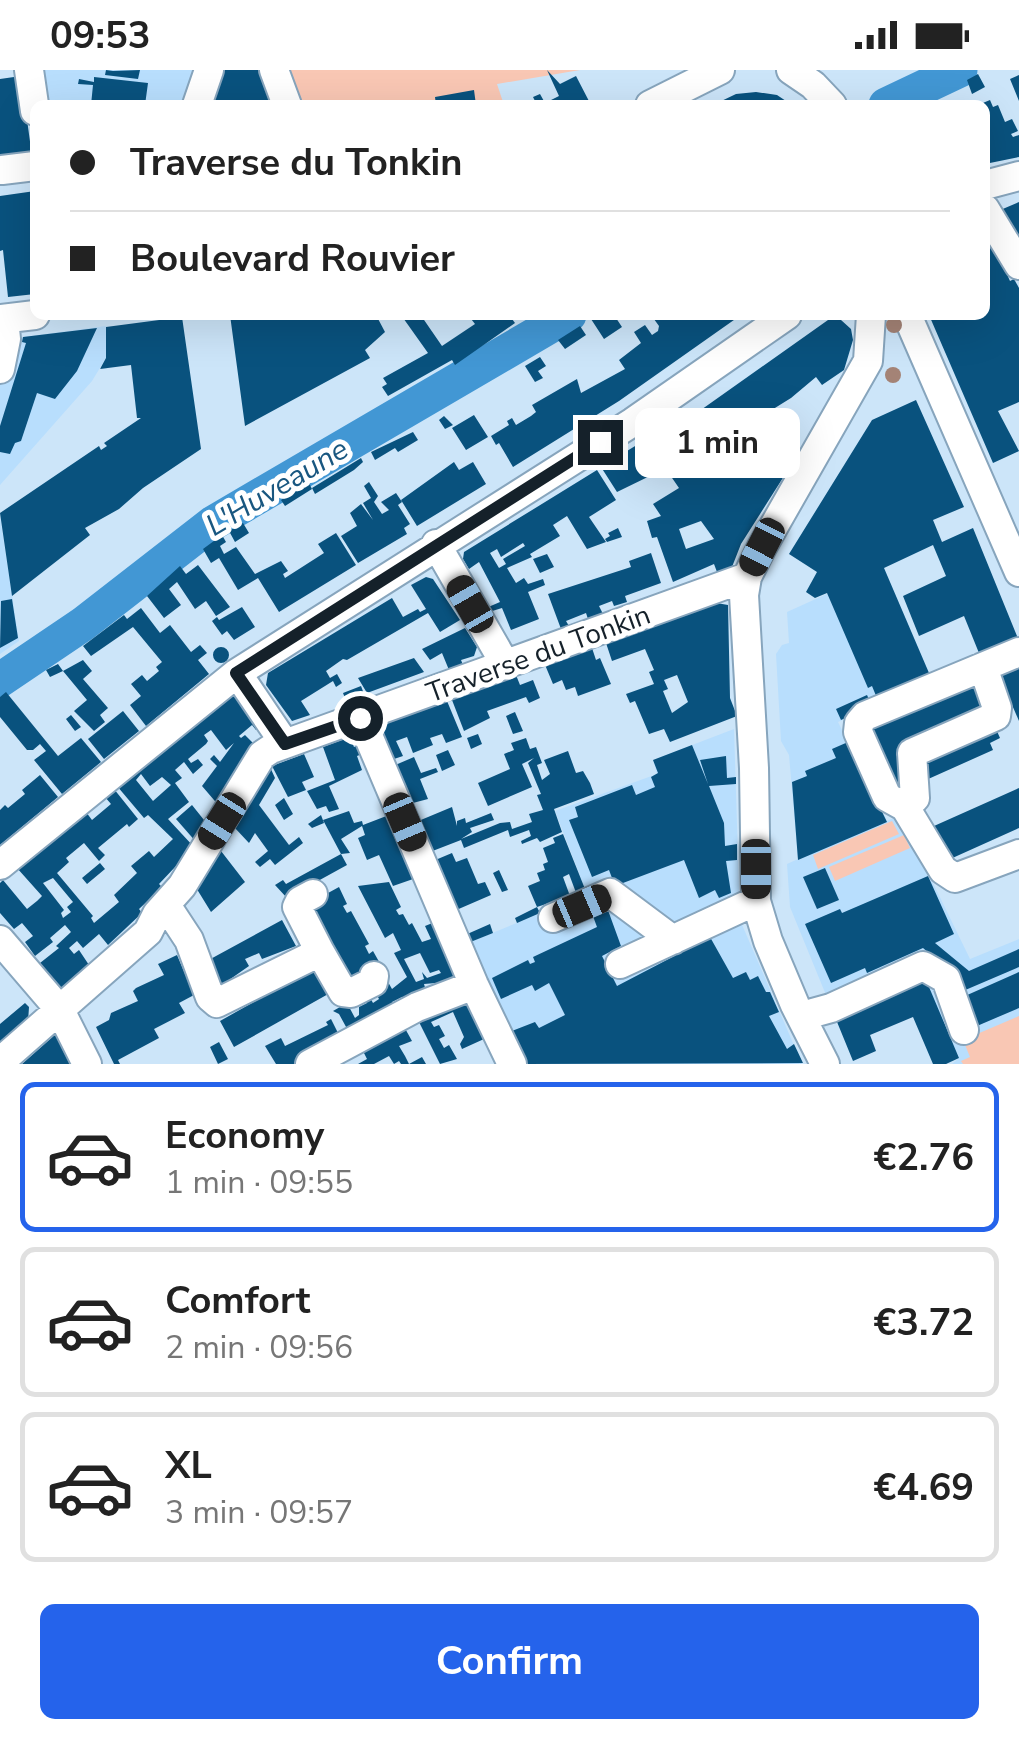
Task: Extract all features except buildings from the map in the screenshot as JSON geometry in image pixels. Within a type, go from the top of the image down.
[{"type":"street","points":[[29,70],[33,100]]},
{"type":"street","points":[[200,100],[209,70]]},
{"type":"street","points":[[274,70],[285,100]]},
{"type":"street","points":[[660,100],[720,70]]},
{"type":"street","points":[[790,70],[826,100]]},
{"type":"street","points":[[2,170],[30,167]]},
{"type":"street","points":[[990,185],[1019,176]]},
{"type":"street","points":[[990,220],[1019,265]]},
{"type":"street","points":[[0,369],[6,339],[2,319],[30,316]]},
{"type":"street","points":[[0,865],[236,673],[633,422],[780,320]]},
{"type":"street","points":[[826,1064],[768,941],[756,900],[754,768],[744,595],[746,577],[868,361],[871,320]]},
{"type":"street","points":[[909,320],[1019,572]]},
{"type":"street","points":[[868,361],[898,350],[922,352]]},
{"type":"street","points":[[436,544],[505,664]]},
{"type":"street","name":"Traverse du Tonkin","points":[[0,1062],[148,932],[157,914],[182,886],[262,755],[746,577]]},
{"type":"street","points":[[1019,652],[865,716],[858,723],[858,732],[887,797],[904,807],[943,870],[955,878],[1019,854]]},
{"type":"street","points":[[904,807],[916,798],[912,753],[996,716],[983,666]]},
{"type":"street","points":[[236,673],[285,744]]},
{"type":"street","points":[[360,718],[503,1056]]},
{"type":"street","points":[[553,918],[610,893],[672,940]]},
{"type":"street","points":[[313,894],[300,901],[297,908],[343,992],[351,993],[373,982],[374,976]]},
{"type":"street","points":[[620,964],[756,900]]},
{"type":"street","points":[[166,906],[189,940],[210,997],[218,1003],[320,952]]},
{"type":"street","points":[[0,940],[60,1010],[86,1064]]},
{"type":"street","points":[[802,1016],[831,1008],[924,966],[946,979],[964,1030]]},
{"type":"street","points":[[310,1064],[418,1008],[474,986]]},
{"type":"shaded area","points":[[38,70],[253,70],[262,100],[43,100]]},
{"type":"shaded area","points":[[253,70],[580,70],[497,84],[502,100],[262,100]]},
{"type":"shaded area","points":[[106,326],[106,358],[92,381],[0,485],[0,340]]},
{"type":"shaded area","points":[[0,516],[19,641],[0,654]]},
{"type":"shaded area","points":[[884,568],[932,680],[838,722],[887,821],[900,815],[970,959],[1019,939],[1019,1064],[952,1064],[959,1058],[925,979],[835,1017],[790,907],[787,864],[798,859],[789,755],[781,741],[776,654],[789,643],[787,612]]},
{"type":"shaded area","points":[[734,729],[740,920],[802,1064],[525,1064],[468,943],[587,894],[555,811],[657,774],[653,760]]},
{"type":"shaded area","points":[[892,821],[899,834],[818,869],[813,855]]},
{"type":"shaded area","points":[[904,835],[910,848],[835,881],[829,867]]},
{"type":"shaded area","points":[[1019,1016],[1019,1064],[963,1064],[961,1061],[970,1057],[963,1040]]},
{"type":"waterway","name":"L'Huveaune","points":[[897,100],[960,70]]},
{"type":"waterway","name":"L'Huveaune","points":[[0,680],[83,624],[213,523],[560,320]]},
{"type":"route","points":[[360,718],[285,744],[236,673],[600,442]]}]
